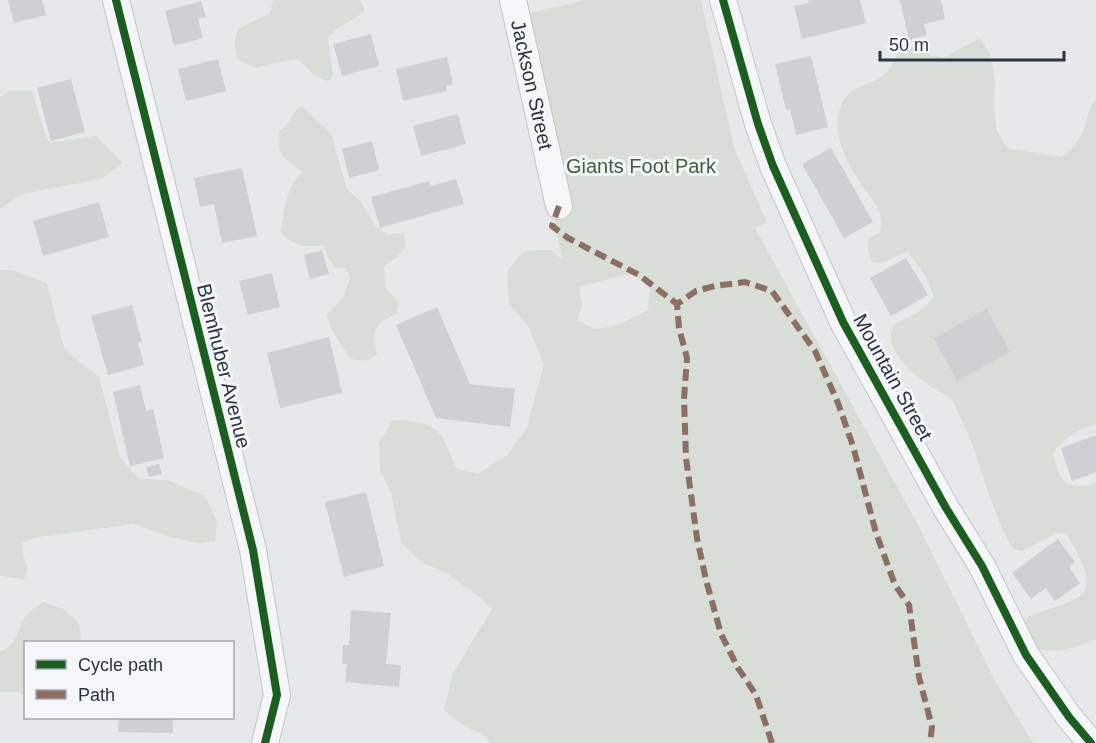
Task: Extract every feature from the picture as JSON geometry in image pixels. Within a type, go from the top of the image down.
[{"type":"street","name":"Blemhuber Avenue","points":[[116,0],[253,550],[277,695],[265,743]]},
{"type":"street","name":"Mountain Street","points":[[723,0],[773,166],[843,322],[946,508],[982,566],[1026,655],[1069,717],[1091,743]]},
{"type":"street","name":"Jackson Street","points":[[516,1],[558,206]]},
{"type":"green space","points":[[273,0],[360,0],[365,11],[341,26],[328,38],[333,76],[328,81],[315,75],[298,59],[257,68],[239,61],[234,44],[238,29],[270,13]]},
{"type":"green space","name":"Giants Foot Park","points":[[586,0],[701,0],[734,148],[767,222],[755,228],[918,525],[996,683],[1033,743],[490,743],[487,737],[463,725],[444,710],[453,673],[492,609],[476,594],[446,573],[421,562],[401,542],[391,493],[380,470],[379,443],[393,420],[425,424],[441,435],[457,469],[478,474],[507,455],[526,430],[544,365],[528,326],[509,304],[507,271],[524,251],[550,250],[562,259],[517,16]],"holes":[[[633,273],[650,289],[648,310],[618,325],[594,329],[578,320],[582,302],[579,287]]]},
{"type":"green space","points":[[980,38],[991,56],[995,81],[994,108],[997,131],[1007,148],[1062,157],[1081,135],[1090,108],[1096,99],[1096,424],[1072,435],[1053,453],[1058,472],[1065,482],[1076,486],[1096,484],[1096,639],[1074,647],[1051,651],[1036,648],[1024,626],[1028,617],[1081,595],[1086,581],[1082,564],[1066,534],[1057,533],[1022,551],[1013,549],[997,517],[968,433],[952,401],[920,379],[895,350],[891,332],[895,323],[917,313],[934,297],[926,277],[908,252],[881,263],[871,261],[868,249],[869,238],[879,233],[881,218],[876,206],[848,163],[838,133],[839,113],[846,97],[857,88],[877,80],[887,72],[905,46],[945,57]]},
{"type":"green space","points":[[10,91],[32,91],[50,143],[96,136],[123,163],[101,179],[22,194],[0,209],[0,97]]},
{"type":"green space","points":[[302,106],[331,134],[347,189],[361,202],[376,227],[387,234],[404,233],[406,246],[397,257],[384,266],[386,289],[399,303],[396,314],[383,321],[376,329],[377,354],[366,361],[350,359],[331,329],[327,314],[343,298],[350,278],[346,268],[335,267],[327,256],[324,245],[300,245],[281,233],[289,193],[302,173],[280,152],[279,131],[287,125],[294,113]]},
{"type":"green space","points":[[0,270],[12,270],[47,283],[65,350],[99,377],[120,457],[139,479],[167,480],[205,496],[217,521],[215,541],[199,543],[170,537],[133,524],[39,537],[23,542],[22,553],[28,567],[24,579],[0,576]]},
{"type":"green space","points":[[43,602],[64,609],[79,623],[81,641],[24,641],[24,695],[19,692],[0,692],[0,651],[10,646],[24,618]]},
{"type":"building","points":[[8,0],[42,0],[46,15],[14,23]]},
{"type":"building","points":[[808,0],[860,0],[866,23],[802,39],[794,6],[809,3]]},
{"type":"building","points":[[900,0],[941,0],[945,19],[924,24],[927,35],[909,40]]},
{"type":"building","points":[[201,1],[206,17],[198,19],[203,38],[174,46],[165,11]]},
{"type":"building","points":[[371,34],[379,66],[342,76],[333,44]]},
{"type":"building","points":[[811,56],[828,127],[796,135],[790,109],[786,110],[775,64]]},
{"type":"building","points":[[447,57],[453,84],[446,86],[447,91],[403,101],[396,69]]},
{"type":"building","points":[[218,59],[226,91],[186,101],[178,69]]},
{"type":"building","points":[[71,79],[85,132],[51,141],[37,88]]},
{"type":"building","points":[[458,114],[466,144],[421,156],[413,126]]},
{"type":"building","points":[[372,141],[379,170],[349,178],[342,149]]},
{"type":"building","points":[[831,148],[873,222],[844,238],[802,164]]},
{"type":"building","points":[[242,168],[257,236],[222,243],[214,204],[200,207],[194,178]]},
{"type":"building","points":[[456,179],[464,204],[380,228],[371,197],[429,181],[430,186]]},
{"type":"building","points":[[99,202],[109,237],[43,256],[33,221]]},
{"type":"building","points":[[322,250],[329,274],[310,279],[304,255]]},
{"type":"building","points":[[906,258],[928,295],[891,316],[870,278]]},
{"type":"building","points":[[272,273],[280,307],[248,315],[239,281]]},
{"type":"building","points":[[132,305],[142,342],[138,343],[144,365],[108,375],[91,316]]},
{"type":"building","points":[[437,307],[470,384],[515,389],[510,427],[436,418],[396,325]]},
{"type":"building","points":[[987,309],[1010,352],[957,381],[934,338]]},
{"type":"building","points":[[329,337],[342,393],[280,408],[267,353]]},
{"type":"building","points":[[140,385],[146,411],[153,409],[164,458],[130,466],[113,392]]},
{"type":"building","points":[[1096,435],[1096,472],[1072,481],[1061,448]]},
{"type":"building","points":[[159,464],[162,474],[149,477],[146,467]]},
{"type":"building","points":[[366,492],[384,566],[344,577],[325,502]]},
{"type":"building","points":[[1058,539],[1075,562],[1069,567],[1080,583],[1055,601],[1046,588],[1031,599],[1012,573]]},
{"type":"building","points":[[351,610],[391,613],[386,664],[401,665],[399,687],[345,682],[347,664],[342,664],[343,645],[349,645]]},
{"type":"building","points":[[119,719],[173,719],[173,733],[118,732]]},
{"type":"marked path","points":[[559,206],[552,226],[568,238],[639,275],[677,304]]},
{"type":"marked path","points":[[772,743],[756,695],[738,668],[721,634],[697,538],[686,458],[684,399],[687,358],[679,328],[677,304],[696,291],[745,282],[772,291],[815,351],[838,403],[853,446],[876,533],[895,585],[909,605],[919,677],[932,727],[930,743]]},
{"type":"cycle path","points":[[116,0],[253,550],[277,695],[265,743]]},
{"type":"cycle path","points":[[723,0],[758,124],[773,166],[843,322],[946,508],[982,566],[1026,655],[1069,717],[1091,743]]}]
